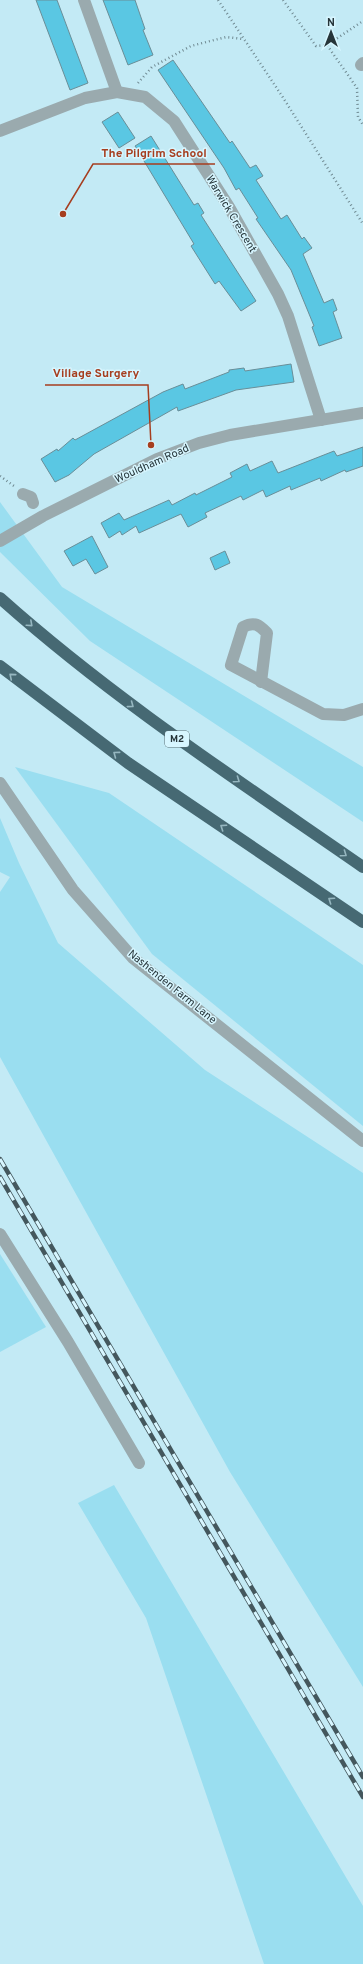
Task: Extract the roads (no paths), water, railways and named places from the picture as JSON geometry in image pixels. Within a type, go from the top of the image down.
[{"type":"highway","name":"M2","points":[[0,598],[84,670],[162,729],[363,867]]},
{"type":"highway","points":[[0,666],[128,763],[363,922]]},
{"type":"street","points":[[84,0],[123,93]]},
{"type":"street","name":"Warwick Crescent","points":[[0,131],[85,98],[123,93],[145,97],[174,121],[229,207],[278,294],[288,316],[321,420]]},
{"type":"street","name":"Wouldham Road","points":[[0,541],[43,516],[175,452],[230,435],[363,413]]},
{"type":"street","points":[[24,494],[31,497],[33,503]]},
{"type":"street","points":[[261,682],[267,633],[259,625],[251,623],[244,627],[231,665],[261,682],[323,714],[344,715],[363,709]]},
{"type":"street","name":"Nashenden Farm Lane","points":[[0,783],[73,890],[133,958],[363,1141]]},
{"type":"street","points":[[0,1234],[68,1342],[139,1463]]},
{"type":"railway","points":[[0,1159],[363,1777]]},
{"type":"railway","points":[[0,1177],[363,1797]]},
{"type":"place","name":"The Pilgrim School","points":[[63,214]]},
{"type":"place","name":"Village Surgery","points":[[151,445]]}]
